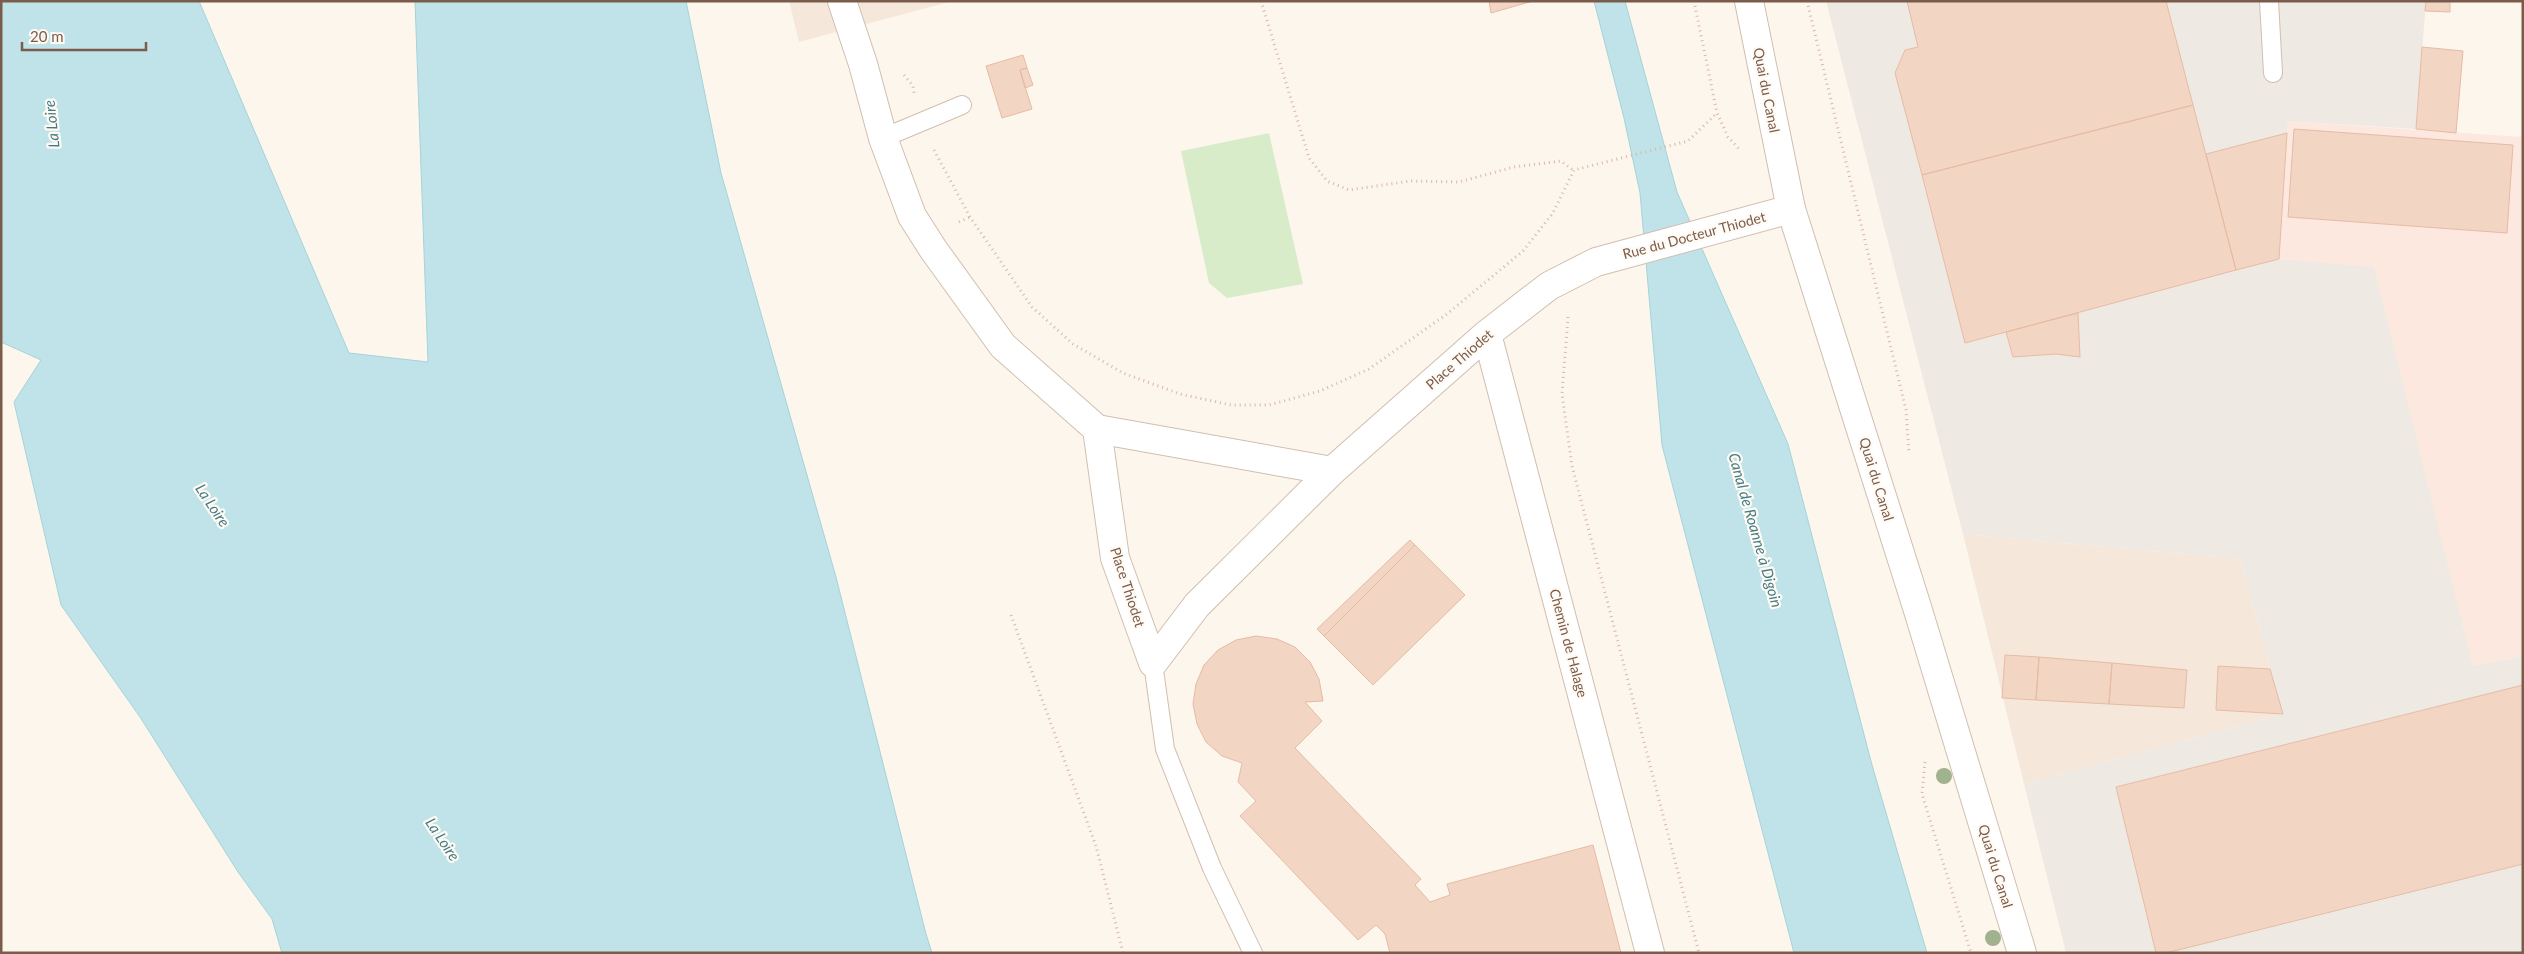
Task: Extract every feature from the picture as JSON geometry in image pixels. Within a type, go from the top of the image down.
[{"type":"street","points":[[842,1],[863,64],[884,138],[912,216],[933,249],[1003,346],[1096,429],[1332,471]]},
{"type":"street","name":"Quai du Canal","points":[[1749,1],[1791,209],[2022,953]]},
{"type":"street","name":"Rue du Docteur Thiodet","points":[[1596,262],[1791,209]]},
{"type":"street","name":"Place Thiodet","points":[[1153,662],[1197,605],[1332,471],[1487,334],[1549,286],[1596,262]]},
{"type":"street","name":"Chemin de Halage","points":[[1487,334],[1650,953]]},
{"type":"street","name":"Place Thiodet","points":[[1096,429],[1115,558],[1153,662]]},
{"type":"lane","points":[[2270,1],[2273,73]]},
{"type":"lane","points":[[884,138],[962,105]]},
{"type":"lane","points":[[1153,662],[1165,750],[1212,868],[1253,953]]},
{"type":"path","points":[[1260,1],[1309,158],[1327,181],[1349,190],[1410,181],[1459,182],[1514,167],[1561,161],[1574,170]]},
{"type":"path","points":[[1694,1],[1717,113],[1728,137],[1746,155]]},
{"type":"path","points":[[1807,1],[1906,410],[1909,460]]},
{"type":"path","points":[[902,71],[913,86],[920,124],[970,217],[1032,307],[1073,344],[1123,373],[1180,394],[1231,405],[1269,405],[1320,391],[1369,369],[1447,314],[1523,251],[1553,213],[1574,170],[1688,141],[1717,113]]},
{"type":"path","points":[[1549,286],[1568,314],[1562,394],[1572,466],[1699,953]]},
{"type":"path","points":[[1011,615],[1096,846],[1123,953]]},
{"type":"shaded area","points":[[789,1],[953,1],[799,42]]},
{"type":"shaded area","points":[[1826,1],[2426,1],[2416,129],[2288,121],[2279,259],[2374,267],[2473,666],[2523,656],[2523,953],[2066,953],[2024,784],[2283,714],[2240,559],[1963,534]]},
{"type":"shaded area","points":[[2288,121],[2523,137],[2523,656],[2473,666],[2374,268],[2279,259]]},
{"type":"shaded area","points":[[1963,534],[2240,559],[2283,714],[2024,784]]},
{"type":"green space","points":[[1269,133],[1303,284],[1227,298],[1209,283],[1181,151]]},
{"type":"water","name":"La Loire","points":[[1,1],[199,1],[349,353],[428,362],[415,1],[686,1],[721,173],[836,577],[932,953],[282,953],[272,919],[238,872],[140,717],[61,605],[14,402],[41,360],[1,342]]},
{"type":"water","name":"Canal de Roanne à Digoin","points":[[1594,1],[1625,1],[1677,192],[1788,444],[1872,765],[1927,953],[1794,953],[1662,445],[1640,193],[1624,118]]},
{"type":"building","points":[[1489,1],[1533,1],[1491,13]]},
{"type":"building","points":[[1907,1],[2166,1],[2193,105],[1922,175],[1895,73],[1905,50],[1918,47]]},
{"type":"building","points":[[2426,1],[2450,1],[2450,12],[2425,11]]},
{"type":"building","points":[[2422,47],[2463,51],[2456,133],[2416,129]]},
{"type":"building","points":[[1023,55],[1027,68],[1020,70],[1032,109],[1002,118],[986,66]]},
{"type":"building","points":[[1027,68],[1033,85],[1025,88],[1020,70]]},
{"type":"building","points":[[2193,105],[2236,270],[1965,343],[1922,175]]},
{"type":"building","points":[[2294,129],[2513,145],[2507,233],[2288,217]]},
{"type":"building","points":[[2287,133],[2279,259],[2236,270],[2206,154]]},
{"type":"building","points":[[2078,313],[2080,357],[2056,354],[2013,357],[2006,332]]},
{"type":"building","points":[[1410,540],[1415,545],[1324,636],[1317,629]]},
{"type":"building","points":[[1415,545],[1465,595],[1373,685],[1324,636]]},
{"type":"building","points":[[1256,636],[1277,639],[1295,647],[1310,662],[1319,679],[1323,701],[1305,702],[1322,721],[1295,748],[1421,879],[1415,885],[1430,902],[1450,895],[1447,884],[1593,845],[1621,953],[1390,953],[1385,934],[1376,925],[1358,940],[1240,816],[1256,801],[1238,782],[1242,763],[1222,756],[1206,742],[1197,724],[1193,704],[1196,684],[1204,665],[1218,650],[1236,640]]},
{"type":"building","points":[[2005,655],[2039,657],[2036,700],[2002,698]]},
{"type":"building","points":[[2039,657],[2112,663],[2109,704],[2036,700]]},
{"type":"building","points":[[2112,663],[2187,670],[2184,708],[2109,704]]},
{"type":"building","points":[[2218,666],[2270,669],[2283,714],[2216,710]]},
{"type":"building","points":[[2523,685],[2523,864],[2166,953],[2156,953],[2116,787]]}]
